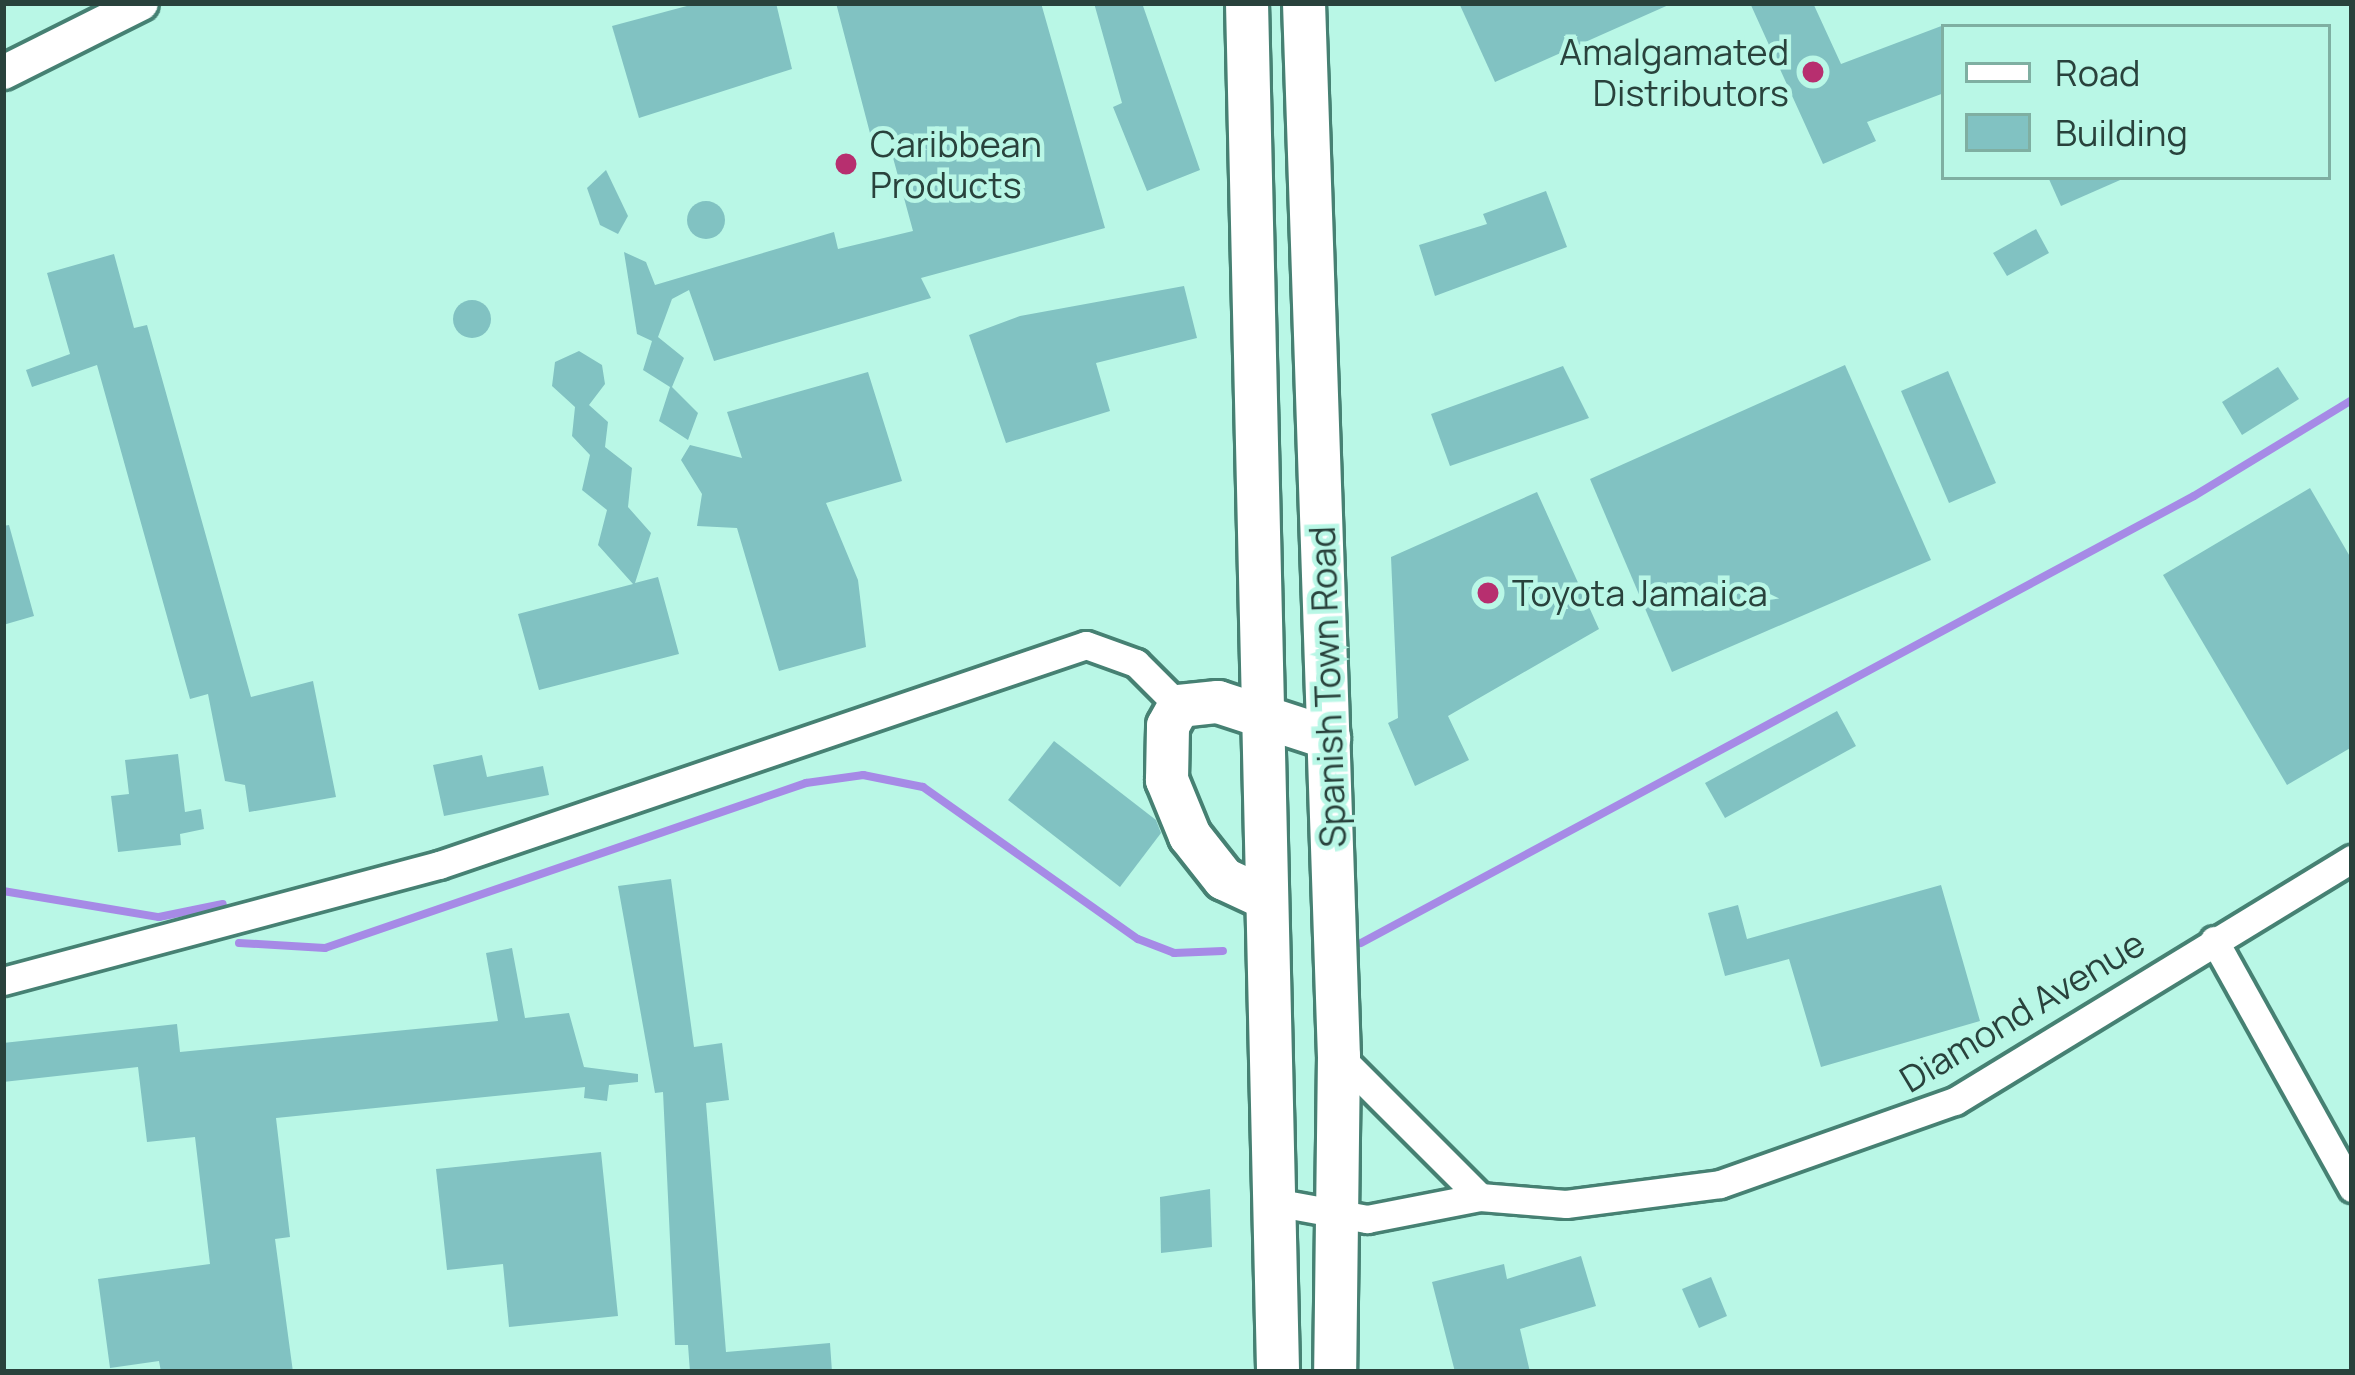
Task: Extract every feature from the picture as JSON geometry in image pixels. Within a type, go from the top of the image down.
[{"type":"highway","name":"Spanish Town Road","points":[[1247,3],[1278,1372]]},
{"type":"highway","name":"Spanish Town Road","points":[[1304,3],[1339,1056],[1332,1216],[1335,1372]]},
{"type":"highway","points":[[1265,898],[1224,879],[1190,836],[1167,780],[1168,726],[1179,706],[1260,709],[1329,738]]},
{"type":"street","points":[[3,72],[141,3]]},
{"type":"street","points":[[3,981],[439,865],[1087,645],[1136,663],[1179,706]]},
{"type":"street","name":"Diamond Avenue","points":[[1274,1202],[1367,1219],[1480,1197],[1566,1204],[1720,1184],[1877,1134],[1955,1101],[2352,860]]},
{"type":"street","points":[[2214,940],[2352,1188]]},
{"type":"street","points":[[1339,1056],[1480,1197]]},
{"type":"building","points":[[698,3],[776,3],[792,69],[639,118],[612,26]]},
{"type":"building","points":[[836,3],[1041,3],[1105,228],[921,278],[931,298],[714,361],[689,290],[672,299],[658,337],[684,358],[672,387],[698,413],[688,440],[659,421],[670,387],[643,370],[652,341],[637,334],[624,252],[646,262],[655,285],[834,232],[838,249],[913,231],[886,132],[871,137]]},
{"type":"building","points":[[1094,3],[1142,3],[1200,170],[1147,191],[1113,107],[1122,103]]},
{"type":"building","name":"Amalgamated Distributors","points":[[1459,3],[1673,3],[1495,82]]},
{"type":"building","name":"Amalgamated Distributors","points":[[1750,3],[1813,3],[1841,64],[1941,26],[1941,94],[1867,122],[1876,141],[1823,164]]},
{"type":"building","points":[[606,170],[628,216],[618,234],[600,225],[587,188]]},
{"type":"building","points":[[2049,180],[2120,180],[2061,206]]},
{"type":"building","points":[[1546,191],[1567,247],[1435,296],[1419,245],[1487,224],[1483,214]]},
{"type":"building","points":[[706,201],[720,206],[725,220],[720,234],[706,239],[692,234],[687,220],[692,206]]},
{"type":"building","points":[[2036,229],[2049,253],[2007,276],[1993,253]]},
{"type":"building","points":[[114,254],[134,328],[147,325],[251,697],[313,681],[336,797],[249,812],[245,785],[225,781],[208,694],[190,699],[97,365],[32,387],[26,370],[70,354],[47,273]]},
{"type":"building","points":[[1184,286],[1197,338],[1096,363],[1110,411],[1006,443],[969,335],[1020,316]]},
{"type":"building","points":[[472,300],[485,306],[491,319],[485,332],[472,338],[459,332],[453,319],[459,306]]},
{"type":"building","points":[[579,351],[602,365],[605,384],[589,405],[608,422],[605,447],[632,468],[628,507],[651,533],[635,583],[658,577],[679,654],[539,690],[518,614],[633,584],[598,545],[607,510],[582,490],[590,455],[572,436],[575,407],[552,386],[555,362]]},
{"type":"building","points":[[1845,365],[1931,560],[1672,672],[1590,479]]},
{"type":"building","points":[[1563,366],[1589,418],[1450,466],[1431,414]]},
{"type":"building","points":[[2278,367],[2299,399],[2242,435],[2222,402]]},
{"type":"building","points":[[1948,371],[1996,483],[1949,503],[1901,391]]},
{"type":"building","points":[[868,372],[902,481],[826,503],[858,580],[866,647],[779,671],[737,528],[697,526],[702,494],[681,460],[690,445],[742,458],[727,412]]},
{"type":"building","points":[[2310,488],[2352,560],[2352,747],[2287,785],[2163,575]]},
{"type":"building","name":"Toyota Jamaica","points":[[1537,492],[1599,629],[1448,716],[1469,760],[1415,786],[1388,723],[1398,718],[1391,557]]},
{"type":"building","points":[[9,525],[34,616],[3,625],[3,526]]},
{"type":"building","points":[[1837,711],[1856,746],[1725,818],[1705,783]]},
{"type":"building","points":[[1054,741],[1156,820],[1161,833],[1120,887],[1008,800]]},
{"type":"building","points":[[178,754],[185,812],[201,809],[204,829],[180,834],[181,845],[118,852],[111,796],[129,794],[125,760]]},
{"type":"building","points":[[482,755],[487,777],[543,766],[549,795],[444,816],[433,765]]},
{"type":"building","points":[[671,879],[694,1047],[722,1043],[729,1100],[706,1103],[726,1352],[830,1343],[832,1372],[690,1372],[688,1345],[675,1345],[663,1092],[655,1093],[618,886]]},
{"type":"building","points":[[1941,885],[1980,1021],[1821,1067],[1789,959],[1725,976],[1708,913],[1738,905],[1747,939]]},
{"type":"building","points":[[512,948],[525,1018],[569,1013],[584,1067],[638,1074],[638,1082],[609,1085],[607,1101],[584,1098],[585,1087],[276,1118],[290,1237],[275,1239],[293,1372],[161,1372],[159,1361],[110,1368],[98,1279],[210,1264],[195,1137],[147,1142],[138,1067],[3,1082],[3,1043],[177,1024],[180,1052],[498,1021],[486,953]]},
{"type":"building","points":[[601,1152],[618,1316],[509,1327],[503,1264],[447,1270],[436,1169]]},
{"type":"building","points":[[1210,1189],[1212,1247],[1161,1253],[1160,1197]]},
{"type":"building","points":[[1581,1256],[1596,1306],[1520,1329],[1530,1372],[1455,1372],[1432,1282],[1504,1264],[1507,1279]]},
{"type":"building","points":[[1711,1277],[1727,1316],[1699,1328],[1682,1289]]},
{"type":"waterway","points":[[1361,943],[2194,496],[2352,400]]},
{"type":"waterway","points":[[239,943],[325,948],[806,783],[863,775],[923,787],[1138,939],[1174,953],[1223,951]]},
{"type":"waterway","points":[[3,891],[159,917],[223,904]]},
{"type":"place","name":"Amalgamated Distributors","points":[[1813,72]]},
{"type":"place","name":"Caribbean Products","points":[[846,164]]},
{"type":"place","name":"Toyota Jamaica","points":[[1488,593]]}]
